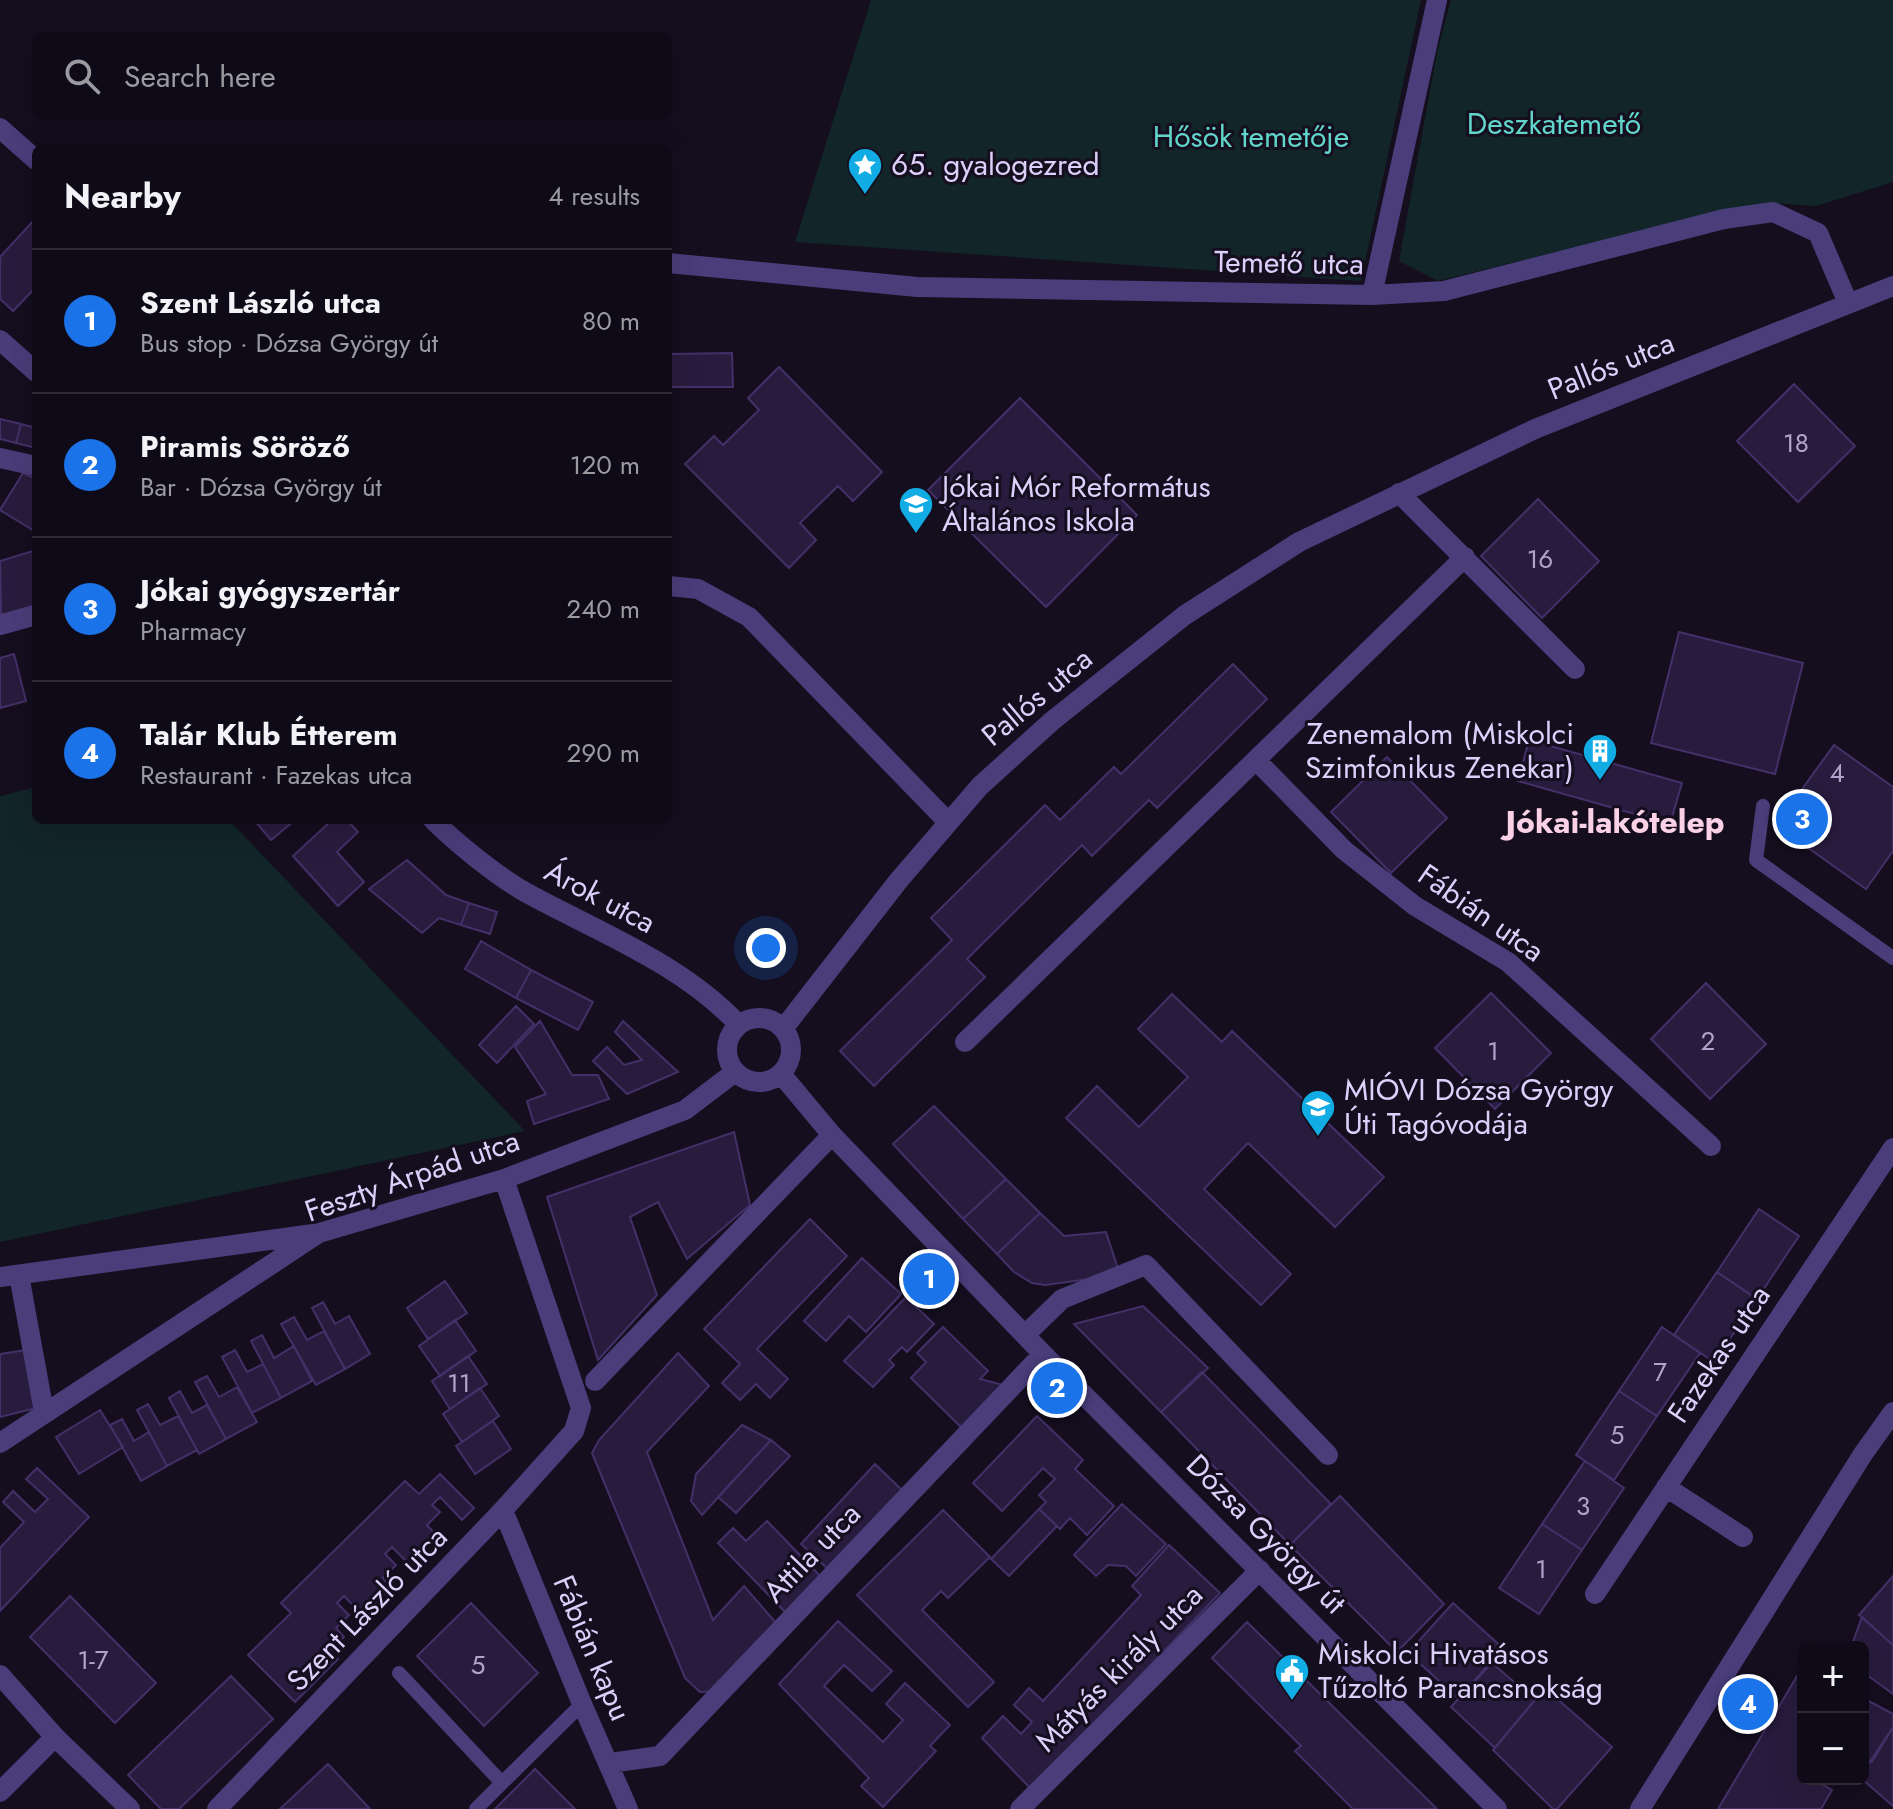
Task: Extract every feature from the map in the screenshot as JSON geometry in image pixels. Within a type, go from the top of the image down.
[{"type":"street","points":[[1372,295],[1437,0]]},
{"type":"street","points":[[0,128],[32,156]]},
{"type":"street","name":"Temető utca","points":[[672,263],[917,287],[1372,295],[1444,291],[1724,219],[1773,212],[1818,233],[1848,303]]},
{"type":"street","name":"Pallós utca","points":[[783,1029],[858,931],[980,786],[1052,721],[1185,615],[1299,542],[1535,429],[1893,286]]},
{"type":"street","points":[[0,340],[32,368]]},
{"type":"street","points":[[0,458],[32,465]]},
{"type":"street","points":[[1399,493],[1575,669]]},
{"type":"street","points":[[965,1042],[1465,557]]},
{"type":"street","points":[[672,586],[698,589],[749,617],[948,822]]},
{"type":"street","points":[[0,625],[32,616]]},
{"type":"street","name":"Fábián utca","points":[[1256,760],[1344,850],[1415,906],[1508,962],[1711,1146]]},
{"type":"street","name":"Árok utca","points":[[437,824],[522,890],[626,943],[716,1001],[739,1025]]},
{"type":"street","points":[[763,1018],[783,1029],[791,1052],[781,1074],[758,1083],[746,1080],[735,1072],[728,1062],[726,1049],[730,1035],[739,1025],[750,1019],[763,1018]]},
{"type":"street","name":"Feszty Árpád utca","points":[[0,1443],[319,1233],[504,1179],[685,1110],[735,1072]]},
{"type":"street","name":"Dózsa György út","points":[[781,1074],[832,1135],[1043,1354],[1497,1809]]},
{"type":"street","points":[[595,1381],[832,1135]]},
{"type":"street","name":"Fazekas utca","points":[[1595,1594],[1893,1148]]},
{"type":"street","name":"Szent László utca","points":[[217,1809],[503,1510],[574,1431],[581,1408],[504,1179]]},
{"type":"street","points":[[44,1412],[9,1276],[319,1233]]},
{"type":"street","points":[[1026,1334],[1062,1299],[1146,1265],[1328,1455]]},
{"type":"street","name":"Attila utca","points":[[610,1763],[660,1756],[1043,1354]]},
{"type":"street","points":[[1640,1809],[1863,1454],[1893,1412]]},
{"type":"street","points":[[1666,1487],[1743,1537]]},
{"type":"street","name":"Fábián kapu","points":[[503,1510],[628,1809]]},
{"type":"street","name":"Mátyás király utca","points":[[1020,1809],[1260,1570]]},
{"type":"street","points":[[0,1675],[55,1737],[130,1809]]},
{"type":"street","points":[[0,1792],[55,1737]]},
{"type":"lane","points":[[1763,806],[1756,860],[1893,958]]},
{"type":"lane","points":[[399,1673],[502,1783]]},
{"type":"lane","points":[[476,1809],[582,1704]]},
{"type":"green space","name":"Hősök temetője","points":[[871,0],[1421,0],[1361,281],[795,242]]},
{"type":"green space","name":"Deszkatemető","points":[[1451,0],[1893,0],[1893,182],[1816,206],[1770,203],[1669,224],[1438,281],[1399,261],[1437,52]]},
{"type":"green space","points":[[32,788],[32,824],[233,824],[525,1131],[0,1242],[0,796]]},
{"type":"building","points":[[32,222],[32,291],[13,311],[0,299],[0,257]]},
{"type":"building","points":[[732,353],[733,387],[672,387],[672,354]]},
{"type":"building","points":[[779,367],[882,472],[853,501],[838,486],[800,523],[816,540],[789,568],[685,464],[714,436],[723,445],[759,410],[748,398]]},
{"type":"building","points":[[1794,384],[1855,446],[1798,502],[1737,441]]},
{"type":"building","points":[[1020,398],[1137,515],[1046,607],[928,490]]},
{"type":"building","points":[[0,419],[21,424],[16,443],[0,439]]},
{"type":"building","points":[[21,424],[32,427],[32,447],[16,443]]},
{"type":"building","points":[[23,473],[32,477],[32,530],[0,510]]},
{"type":"building","points":[[1538,499],[1599,561],[1542,618],[1481,556]]},
{"type":"building","points":[[32,551],[32,606],[1,615],[0,561]]},
{"type":"building","points":[[1679,632],[1803,663],[1775,774],[1651,743]]},
{"type":"building","points":[[14,654],[26,701],[0,708],[0,658]]},
{"type":"building","points":[[1233,664],[1267,699],[1157,808],[1149,800],[1092,856],[1082,845],[967,959],[985,977],[874,1086],[840,1051],[952,940],[931,918],[1045,805],[1060,820],[1114,767],[1121,774]]},
{"type":"building","name":"Zenemalom (Miskolci Szimfonikus Zenekar)","points":[[1529,740],[1682,783],[1670,824],[1518,781]]},
{"type":"building","points":[[1834,745],[1893,787],[1893,851],[1866,889],[1776,825]]},
{"type":"building","points":[[1387,757],[1447,818],[1391,873],[1331,812]]},
{"type":"building","points":[[257,824],[290,824],[271,840]]},
{"type":"building","points":[[328,824],[351,824],[358,832],[337,852],[364,882],[338,906],[293,856]]},
{"type":"building","points":[[407,860],[446,895],[469,903],[461,925],[439,918],[422,933],[369,889]]},
{"type":"building","points":[[469,903],[497,912],[490,934],[461,925]]},
{"type":"building","points":[[481,941],[531,970],[516,998],[465,969]]},
{"type":"building","points":[[531,970],[593,1002],[578,1030],[516,998]]},
{"type":"building","points":[[1706,983],[1766,1044],[1710,1099],[1651,1039]]},
{"type":"building","points":[[1491,993],[1551,1053],[1495,1109],[1435,1048]]},
{"type":"building","points":[[1172,994],[1222,1042],[1232,1031],[1384,1177],[1335,1227],[1248,1143],[1204,1189],[1291,1274],[1261,1305],[1066,1118],[1097,1086],[1139,1127],[1188,1077],[1138,1029]]},
{"type":"building","points":[[516,1006],[534,1024],[497,1063],[479,1045]]},
{"type":"building","points":[[540,1021],[572,1075],[598,1075],[609,1099],[534,1124],[527,1101],[546,1094],[515,1047]]},
{"type":"building","points":[[623,1021],[678,1072],[627,1094],[593,1061],[607,1047],[624,1065],[642,1060],[615,1032]]},
{"type":"building","points":[[934,1106],[1006,1179],[963,1219],[893,1144]]},
{"type":"building","points":[[734,1132],[750,1205],[687,1259],[658,1202],[630,1217],[657,1295],[598,1360],[547,1197]]},
{"type":"building","points":[[1006,1179],[1040,1213],[997,1254],[963,1219]]},
{"type":"building","points":[[1759,1209],[1799,1236],[1757,1299],[1717,1272]]},
{"type":"building","points":[[1040,1213],[1064,1236],[1106,1232],[1120,1275],[1045,1285],[1032,1283],[1014,1272],[997,1254]]},
{"type":"building","points":[[810,1219],[847,1256],[757,1349],[788,1379],[770,1398],[756,1384],[740,1400],[722,1383],[740,1364],[704,1329]]},
{"type":"building","points":[[862,1258],[901,1294],[866,1332],[849,1316],[826,1341],[804,1321]]},
{"type":"building","points":[[1717,1272],[1757,1299],[1714,1362],[1674,1335]]},
{"type":"building","points":[[445,1281],[467,1313],[428,1339],[407,1308]]},
{"type":"building","points":[[906,1297],[934,1324],[907,1352],[902,1347],[889,1360],[894,1365],[873,1387],[844,1361]]},
{"type":"building","points":[[323,1302],[335,1324],[349,1316],[370,1354],[345,1369],[312,1308]]},
{"type":"building","points":[[1143,1306],[1208,1368],[1161,1412],[1074,1324]]},
{"type":"building","points":[[294,1317],[307,1340],[324,1331],[345,1369],[316,1385],[281,1324]]},
{"type":"building","points":[[455,1320],[476,1351],[440,1376],[419,1346]]},
{"type":"building","points":[[943,1327],[988,1371],[980,1379],[1011,1387],[966,1432],[911,1378],[926,1362],[917,1353]]},
{"type":"building","points":[[1662,1327],[1700,1353],[1657,1416],[1619,1391]]},
{"type":"building","points":[[262,1335],[274,1358],[294,1346],[312,1381],[281,1398],[251,1341]]},
{"type":"building","points":[[27,1350],[36,1408],[0,1417],[0,1354]]},
{"type":"building","points":[[235,1350],[247,1372],[263,1364],[281,1398],[252,1413],[222,1357]]},
{"type":"building","points":[[678,1353],[709,1386],[647,1452],[713,1620],[744,1586],[777,1624],[715,1691],[700,1692],[685,1678],[592,1453],[599,1440]]},
{"type":"building","points":[[468,1356],[487,1384],[450,1409],[432,1381]]},
{"type":"building","points":[[1202,1372],[1331,1504],[1290,1545],[1161,1412]]},
{"type":"building","points":[[207,1376],[219,1397],[237,1387],[257,1422],[226,1439],[195,1382]]},
{"type":"building","points":[[480,1388],[499,1416],[462,1442],[443,1414]]},
{"type":"building","points":[[180,1391],[192,1413],[207,1405],[226,1439],[199,1454],[169,1398]]},
{"type":"building","points":[[1619,1391],[1657,1416],[1614,1480],[1576,1455]]},
{"type":"building","points":[[148,1404],[160,1425],[178,1416],[197,1450],[167,1466],[137,1410]]},
{"type":"building","points":[[100,1410],[123,1447],[79,1474],[56,1437]]},
{"type":"building","points":[[1037,1416],[1083,1460],[1075,1469],[1114,1506],[1087,1535],[1070,1518],[1060,1529],[1039,1509],[1046,1502],[1039,1495],[1055,1479],[1043,1468],[1002,1511],[973,1483]]},
{"type":"building","points":[[122,1419],[134,1441],[149,1432],[167,1466],[141,1481],[110,1425]]},
{"type":"building","points":[[493,1421],[511,1449],[475,1474],[456,1446]]},
{"type":"building","points":[[742,1425],[771,1440],[702,1515],[691,1501],[696,1474]]},
{"type":"building","points":[[771,1440],[790,1456],[736,1513],[718,1497]]},
{"type":"building","points":[[1585,1461],[1624,1488],[1582,1550],[1542,1524]]},
{"type":"building","points":[[875,1464],[904,1492],[830,1571],[801,1544]]},
{"type":"building","points":[[37,1468],[89,1517],[0,1611],[0,1548],[24,1522],[3,1502],[13,1491],[35,1512],[48,1499],[26,1479]]},
{"type":"building","points":[[440,1474],[474,1508],[462,1520],[440,1497],[432,1505],[440,1512],[427,1525],[435,1534],[422,1546],[431,1555],[415,1570],[392,1547],[385,1554],[396,1565],[383,1578],[392,1587],[378,1600],[384,1606],[369,1622],[344,1596],[337,1603],[349,1615],[336,1628],[344,1637],[330,1651],[338,1659],[295,1702],[248,1655],[291,1613],[281,1603],[405,1481],[419,1494]]},
{"type":"building","points":[[1340,1496],[1444,1604],[1397,1652],[1290,1545]]},
{"type":"building","points":[[1122,1504],[1166,1544],[1136,1576],[1126,1566],[1108,1565],[1096,1576],[1074,1555]]},
{"type":"building","points":[[1039,1509],[1057,1526],[1009,1576],[991,1559]]},
{"type":"building","points":[[943,1510],[990,1557],[948,1598],[941,1591],[922,1610],[994,1682],[968,1707],[857,1595]]},
{"type":"building","points":[[767,1521],[826,1582],[790,1617],[718,1543],[733,1528],[746,1541]]},
{"type":"building","points":[[1542,1524],[1582,1550],[1539,1614],[1499,1588]]},
{"type":"building","points":[[1169,1545],[1220,1593],[1031,1789],[982,1738],[1003,1716],[1021,1734],[1032,1722],[1014,1705],[1029,1688],[1043,1701],[1141,1595],[1132,1586]]},
{"type":"building","points":[[1893,1576],[1893,1645],[1859,1615]]},
{"type":"building","points":[[70,1596],[156,1683],[115,1723],[30,1637]]},
{"type":"building","points":[[471,1603],[538,1673],[484,1726],[417,1656]]},
{"type":"building","points":[[1453,1603],[1504,1649],[1459,1699],[1408,1653]]},
{"type":"building","points":[[1862,1617],[1893,1645],[1893,1694],[1869,1676],[1869,1641],[1853,1641]]},
{"type":"building","points":[[838,1621],[892,1671],[872,1691],[844,1665],[824,1686],[883,1742],[903,1720],[886,1704],[905,1683],[950,1725],[930,1746],[936,1751],[883,1807],[861,1786],[869,1778],[779,1684]]},
{"type":"building","name":"Miskolci Hivatásos Tűzoltó Parancsnokság","points":[[1247,1622],[1437,1809],[1353,1809],[1295,1751],[1301,1746],[1212,1658]]},
{"type":"building","points":[[1491,1662],[1535,1700],[1495,1748],[1451,1707]]},
{"type":"building","points":[[231,1676],[273,1719],[179,1809],[161,1809],[128,1775]]},
{"type":"building","points":[[1797,1676],[1797,1785],[1823,1785],[1832,1790],[1821,1809],[1718,1809]]},
{"type":"building","points":[[1545,1688],[1612,1747],[1557,1809],[1553,1809],[1493,1750]]},
{"type":"building","points":[[1869,1701],[1893,1714],[1893,1727],[1872,1762],[1869,1760]]},
{"type":"building","points":[[1893,1727],[1893,1806],[1869,1785],[1869,1763]]},
{"type":"building","points":[[328,1764],[370,1809],[280,1809]]},
{"type":"building","points":[[535,1769],[575,1809],[495,1809]]},
{"type":"place","name":"65. gyalogezred","points":[[865,196]]},
{"type":"place","name":"Jókai Mór Református Általános Iskola","points":[[916,535]]},
{"type":"place","name":"Zenemalom (Miskolci Szimfonikus Zenekar)","points":[[1600,782]]},
{"type":"place","name":"Jókai gyógyszertár","points":[[1802,819]]},
{"type":"place","name":"MIÓVI Dózsa György Úti Tagóvodája","points":[[1318,1138]]},
{"type":"place","name":"Szent László utca","points":[[929,1279]]},
{"type":"place","name":"Piramis Söröző","points":[[1057,1388]]},
{"type":"place","name":"Miskolci Hivatásos Tűzoltó Parancsnokság","points":[[1292,1702]]},
{"type":"place","name":"Talár Klub Étterem","points":[[1748,1704]]},
{"type":"district","name":"Jókai-lakótelep","points":[[1615,822]]}]
